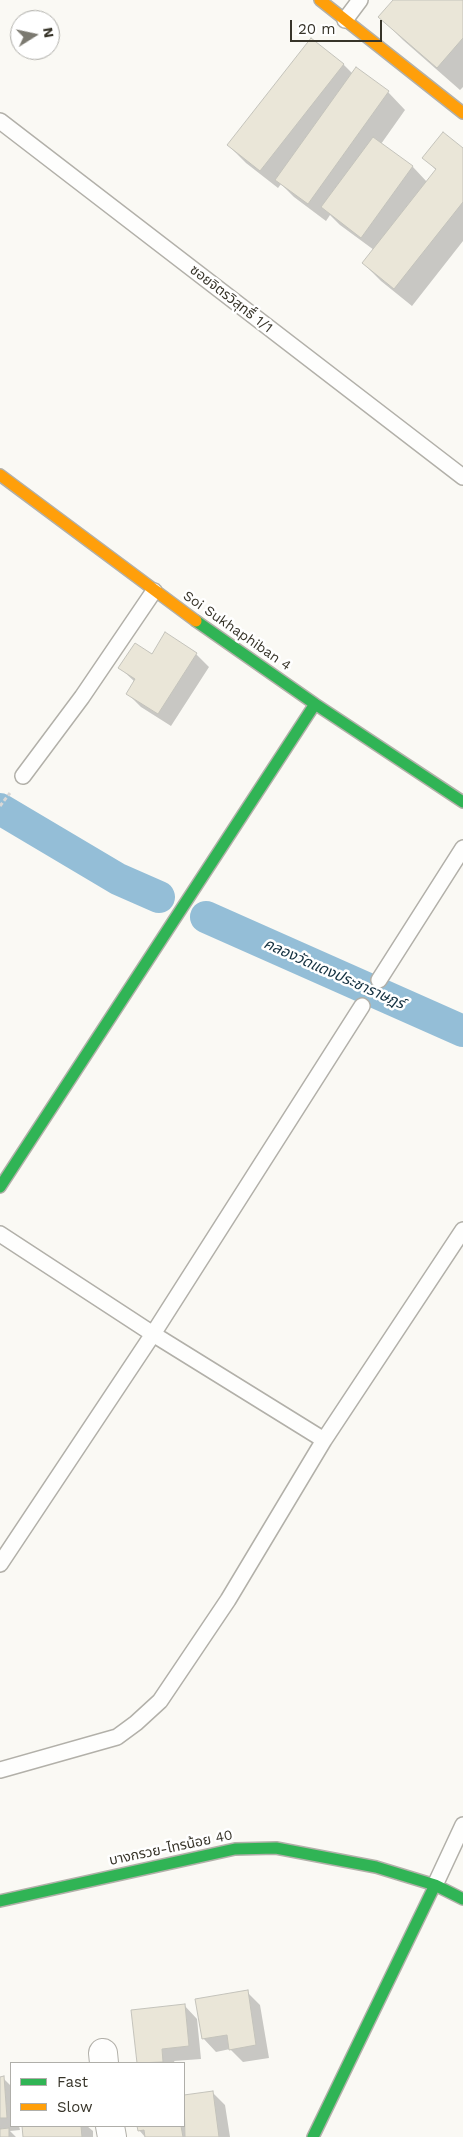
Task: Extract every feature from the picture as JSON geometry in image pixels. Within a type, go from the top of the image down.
[{"type":"street","points":[[320,0],[463,113]]},
{"type":"street","name":"Soi Sukhaphiban 4","points":[[0,475],[154,591],[315,704],[463,802]]},
{"type":"street","points":[[0,1186],[315,704]]},
{"type":"street","name":"บางกรวย-ไทรน้อย 40","points":[[0,1901],[235,1849],[276,1848],[376,1867],[435,1885],[463,1899]]},
{"type":"street","points":[[313,2137],[435,1885]]},
{"type":"lane","points":[[345,20],[360,0]]},
{"type":"lane","name":"ซอยจิตรวิสุทธื์ 1/1","points":[[0,121],[463,477]]},
{"type":"lane","points":[[23,776],[82,697],[154,591]]},
{"type":"lane","points":[[379,980],[463,848]]},
{"type":"lane","points":[[0,1564],[153,1334],[362,1006]]},
{"type":"lane","points":[[0,1770],[117,1737],[160,1701],[228,1600],[324,1440],[463,1230]]},
{"type":"lane","points":[[0,1234],[153,1334],[324,1440]]},
{"type":"lane","points":[[435,1885],[463,1825]]},
{"type":"building","points":[[393,0],[463,0],[463,38],[437,68],[378,17]]},
{"type":"building","points":[[311,38],[344,64],[260,171],[227,145]]},
{"type":"building","points":[[356,67],[389,91],[308,204],[275,180]]},
{"type":"building","points":[[443,132],[463,148],[463,202],[394,289],[362,263],[436,169],[422,158]]},
{"type":"building","points":[[373,137],[413,166],[361,238],[321,207]]},
{"type":"building","points":[[165,632],[197,653],[158,714],[126,694],[135,679],[118,668],[135,643],[152,654]]},
{"type":"building","points":[[248,1990],[256,2045],[229,2050],[227,2035],[202,2039],[195,1999]]},
{"type":"building","points":[[185,2004],[189,2046],[162,2049],[163,2062],[137,2062],[131,2010]]},
{"type":"building","points":[[4,2076],[7,2118],[0,2118],[0,2077]]},
{"type":"building","points":[[213,2091],[219,2137],[185,2137],[185,2095]]},
{"type":"building","points":[[22,2127],[81,2127],[82,2137],[23,2137]]},
{"type":"building","points":[[137,2127],[181,2127],[183,2137],[145,2137],[144,2130],[138,2131]]},
{"type":"building","points":[[9,2128],[9,2137],[0,2137],[0,2129]]},
{"type":"waterway","name":"คลองวัดแดงประชาราษฎร์","points":[[0,809],[118,879],[159,897]]},
{"type":"waterway","name":"คลองวัดแดงประชาราษฎร์","points":[[206,917],[463,1031]]},
{"type":"traffic: fast","points":[[196,621],[315,704],[463,802]]},
{"type":"traffic: fast","points":[[0,1187],[315,704]]},
{"type":"traffic: fast","points":[[0,1901],[235,1849],[276,1848],[376,1867],[435,1885],[463,1899]]},
{"type":"traffic: fast","points":[[313,2137],[435,1885]]},
{"type":"traffic: slow","points":[[320,0],[463,113]]},
{"type":"traffic: slow","points":[[0,475],[196,621]]}]
